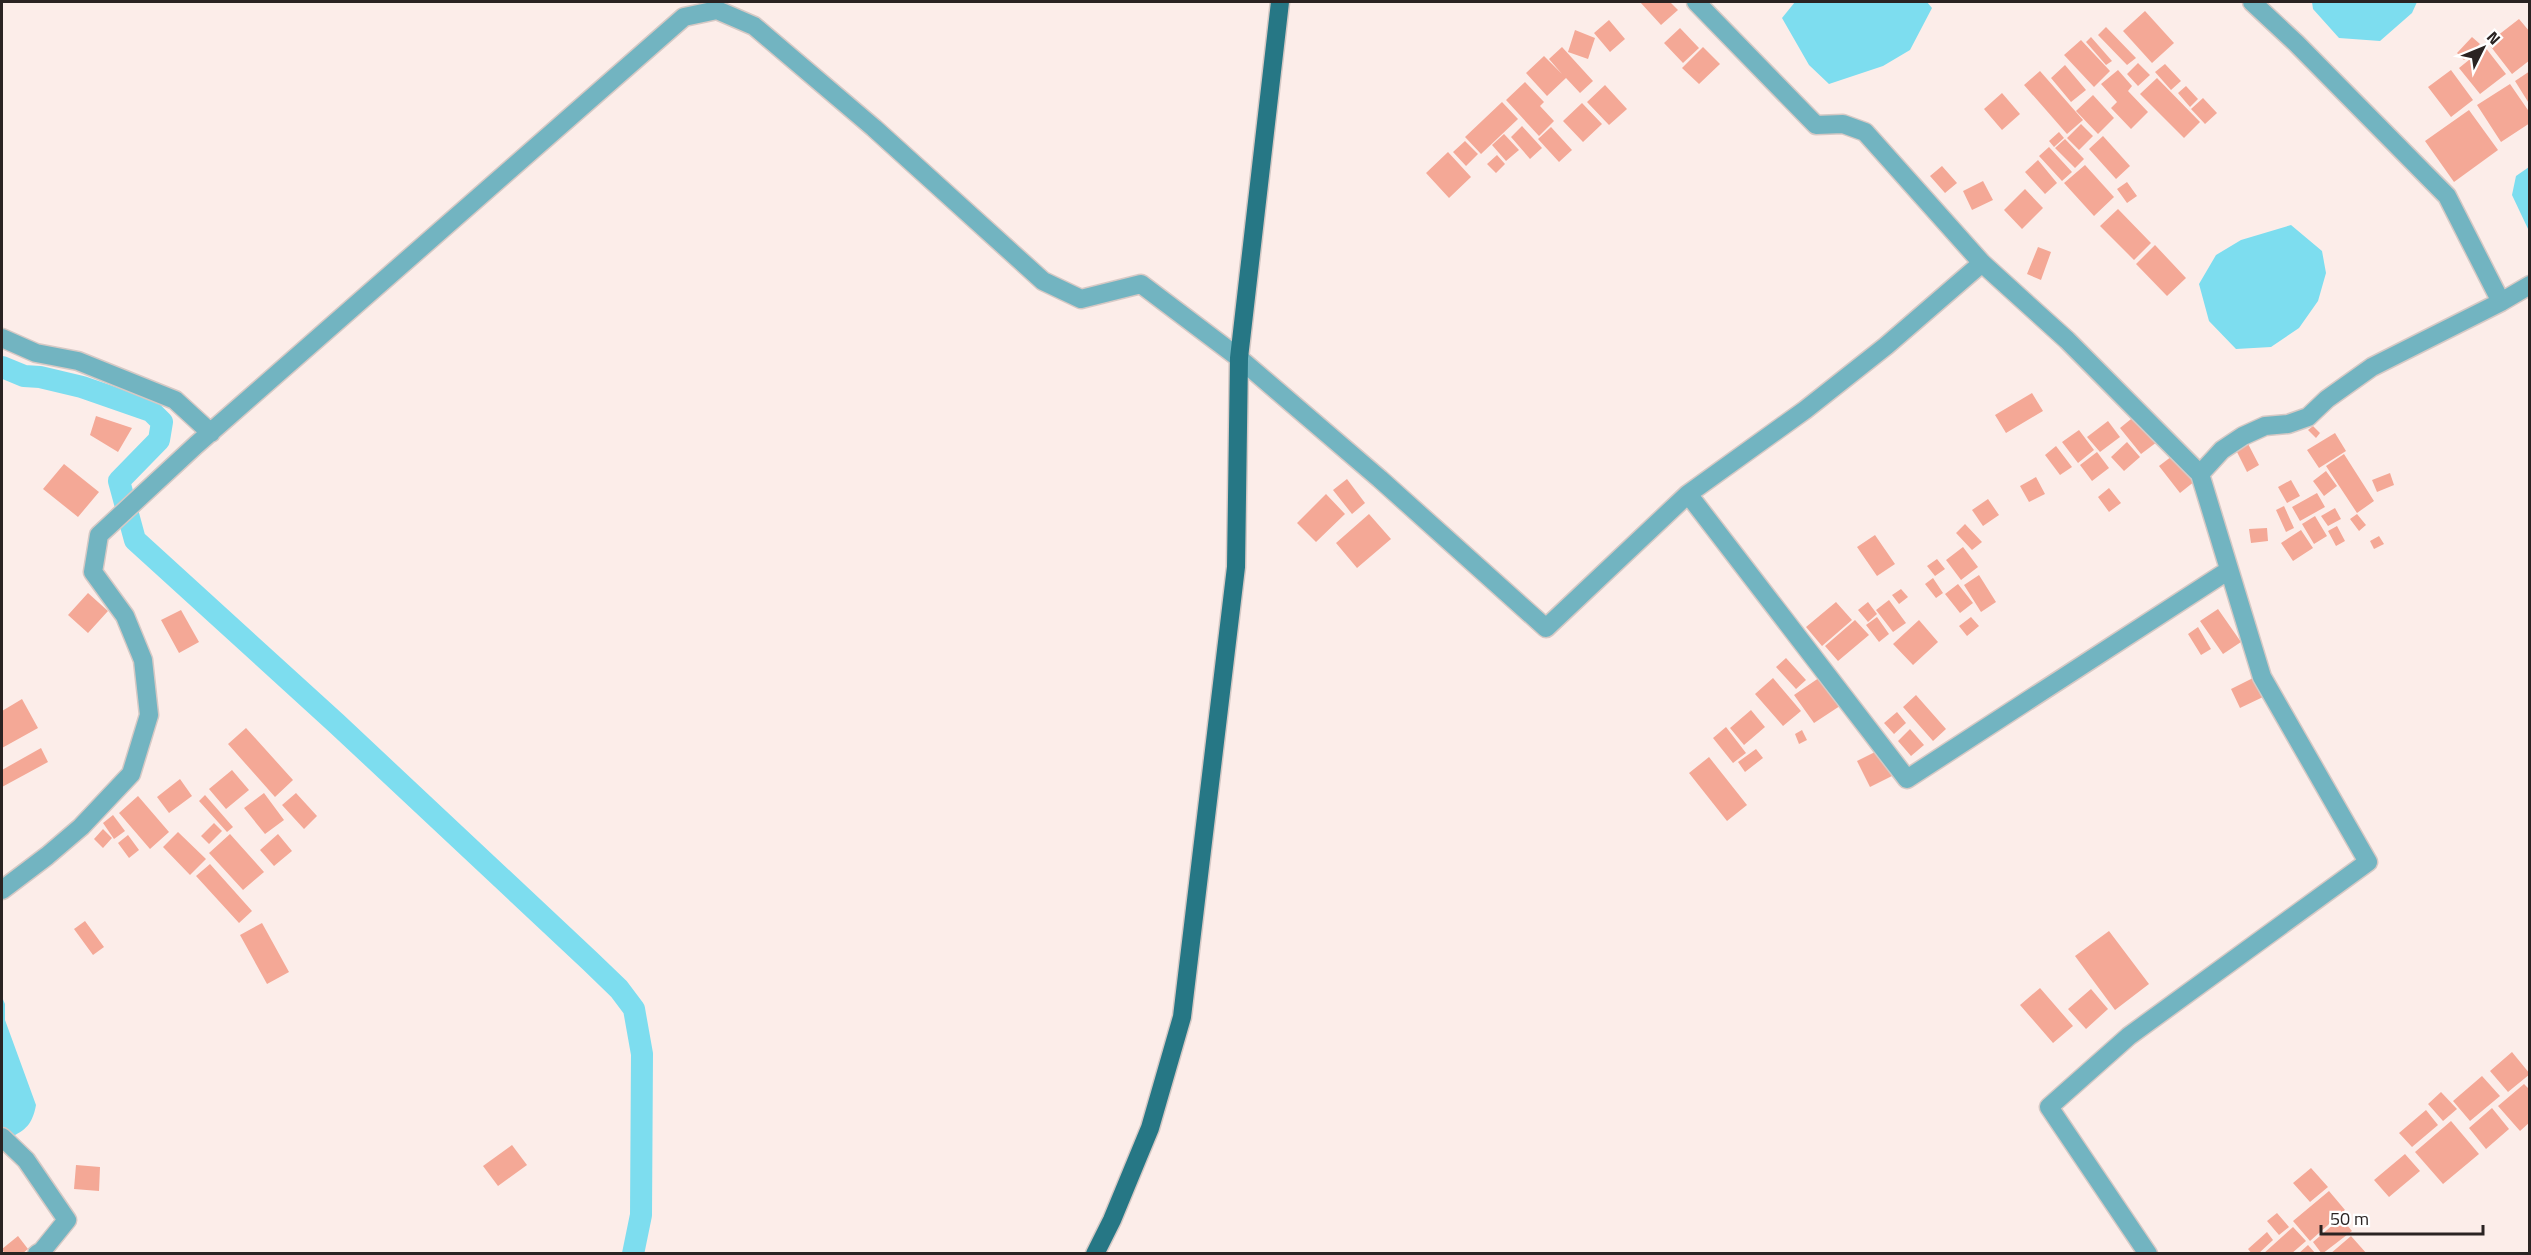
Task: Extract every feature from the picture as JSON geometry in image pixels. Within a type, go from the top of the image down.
[{"type":"main road","points":[[1095,1254],[1112,1220],[1150,1128],[1182,1017],[1236,567],[1239,358],[1280,2]]},
{"type":"street","points":[[1696,2],[1816,125],[1843,124],[1865,132],[1982,263],[2067,340],[2200,474],[2262,677],[2368,862],[2129,1036],[2049,1107],[2148,1254]]},
{"type":"street","points":[[2252,2],[2296,43],[2447,196],[2501,302]]},
{"type":"street","points":[[2,890],[81,827],[131,774],[150,714],[143,660],[125,616],[93,572],[99,535],[196,445],[684,17],[717,10],[754,26],[874,128],[1043,281],[1081,299],[1141,284],[1239,358],[1380,479],[1546,628],[1688,494],[1805,410],[1886,346],[1982,263]]},
{"type":"street","points":[[2200,474],[2222,450],[2243,436],[2265,426],[2288,424],[2308,417],[2327,399],[2372,368],[2501,302],[2529,285]]},
{"type":"street","points":[[2,338],[36,353],[78,361],[176,400],[211,434]]},
{"type":"street","points":[[1688,494],[1907,779],[2229,570]]},
{"type":"street","points":[[2,1137],[26,1160],[67,1221],[37,1254]]},
{"type":"water","points":[[1795,2],[1927,2],[1932,8],[1910,50],[1883,66],[1829,84],[1809,65],[1782,18]]},
{"type":"water","points":[[2312,2],[2417,2],[2412,13],[2380,41],[2339,38],[2313,9]]},
{"type":"water","points":[[2529,167],[2529,231],[2512,195],[2516,176]]},
{"type":"water","points":[[2291,225],[2322,251],[2326,273],[2318,301],[2299,328],[2271,347],[2236,349],[2209,321],[2199,284],[2216,255],[2241,240]]},
{"type":"water","points":[[2,997],[5,1004],[5,1020],[36,1105],[29,1124],[13,1136],[2,1127]]},
{"type":"building","points":[[1640,2],[1670,2],[1678,10],[1661,25]]},
{"type":"building","points":[[2145,11],[2174,43],[2152,63],[2123,31]]},
{"type":"building","points":[[2519,19],[2530,32],[2530,60],[2512,74],[2488,43]]},
{"type":"building","points":[[1609,20],[1625,39],[1610,52],[1594,33]]},
{"type":"building","points":[[2106,27],[2136,58],[2127,65],[2098,35]]},
{"type":"building","points":[[1680,28],[1699,48],[1683,63],[1664,43]]},
{"type":"building","points":[[1575,30],[1595,38],[1588,59],[1568,52]]},
{"type":"building","points":[[2091,37],[2112,61],[2106,65],[2086,42]]},
{"type":"building","points":[[2472,37],[2480,44],[2464,60],[2457,53]]},
{"type":"building","points":[[2081,40],[2110,71],[2094,87],[2064,55]]},
{"type":"building","points":[[1562,47],[1593,81],[1580,93],[1566,78],[1547,96],[1526,73],[1544,56],[1562,74],[1549,59]]},
{"type":"building","points":[[1703,47],[1720,64],[1699,84],[1682,68]]},
{"type":"building","points":[[2485,47],[2506,74],[2480,94],[2459,68]]},
{"type":"building","points":[[2138,63],[2150,75],[2138,86],[2127,74]]},
{"type":"building","points":[[2165,64],[2181,81],[2171,90],[2155,72]]},
{"type":"building","points":[[2065,65],[2086,90],[2071,102],[2051,78]]},
{"type":"building","points":[[2118,70],[2132,86],[2128,91],[2148,112],[2131,129],[2111,108],[2117,102],[2101,84]]},
{"type":"building","points":[[2451,70],[2473,100],[2451,117],[2428,87]]},
{"type":"building","points":[[2040,71],[2083,120],[2067,134],[2024,85]]},
{"type":"building","points":[[2530,71],[2530,105],[2515,81]]},
{"type":"building","points":[[2157,78],[2200,122],[2184,138],[2140,94]]},
{"type":"building","points":[[1525,82],[1544,102],[1540,106],[1554,121],[1539,136],[1506,100]]},
{"type":"building","points":[[2510,84],[2530,113],[2530,123],[2501,142],[2477,105]]},
{"type":"building","points":[[1605,85],[1627,109],[1609,125],[1587,102]]},
{"type":"building","points":[[2186,86],[2198,99],[2190,107],[2178,93]]},
{"type":"building","points":[[2002,93],[2020,114],[2002,130],[1984,109]]},
{"type":"building","points":[[2093,95],[2114,118],[2098,134],[2076,111]]},
{"type":"building","points":[[2203,98],[2217,113],[2205,124],[2191,109]]},
{"type":"building","points":[[1502,102],[1518,119],[1481,154],[1465,137]]},
{"type":"building","points":[[1582,103],[1602,124],[1583,142],[1563,121]]},
{"type":"building","points":[[2469,110],[2498,150],[2454,182],[2425,141]]},
{"type":"building","points":[[2081,124],[2093,136],[2079,150],[2067,138]]},
{"type":"building","points":[[1522,126],[1542,148],[1530,159],[1511,137]]},
{"type":"building","points":[[1551,127],[1572,150],[1559,162],[1538,139]]},
{"type":"building","points":[[2059,132],[2064,138],[2054,147],[2049,141]]},
{"type":"building","points":[[1504,134],[1519,150],[1506,161],[1492,145]]},
{"type":"building","points":[[2103,136],[2130,166],[2116,179],[2089,149]]},
{"type":"building","points":[[2065,139],[2084,159],[2075,168],[2055,148]]},
{"type":"building","points":[[1465,141],[1478,154],[1466,166],[1453,152]]},
{"type":"building","points":[[2049,147],[2072,172],[2062,181],[2039,156]]},
{"type":"building","points":[[1448,152],[1471,177],[1449,198],[1426,173]]},
{"type":"building","points":[[1497,155],[1505,164],[1496,173],[1487,164]]},
{"type":"building","points":[[2038,160],[2057,183],[2045,194],[2025,172]]},
{"type":"building","points":[[2085,165],[2114,197],[2094,216],[2064,183]]},
{"type":"building","points":[[1942,166],[1957,183],[1945,193],[1930,176]]},
{"type":"building","points":[[1983,181],[1993,200],[1972,210],[1963,191]]},
{"type":"building","points":[[2127,182],[2137,196],[2127,203],[2117,189]]},
{"type":"building","points":[[2025,189],[2043,208],[2022,229],[2004,210]]},
{"type":"building","points":[[2118,209],[2151,243],[2134,260],[2100,226]]},
{"type":"building","points":[[2155,245],[2186,278],[2167,296],[2136,264]]},
{"type":"building","points":[[2038,247],[2051,252],[2041,280],[2027,274]]},
{"type":"building","points":[[2032,393],[2043,411],[2006,433],[1995,415]]},
{"type":"building","points":[[2136,415],[2157,442],[2141,454],[2120,428]]},
{"type":"building","points":[[96,416],[132,428],[118,452],[90,435]]},
{"type":"building","points":[[2108,421],[2120,437],[2100,452],[2087,437]]},
{"type":"building","points":[[2313,426],[2320,433],[2316,438],[2308,430]]},
{"type":"building","points":[[2079,430],[2094,450],[2078,463],[2062,442]]},
{"type":"building","points":[[2335,433],[2346,451],[2319,468],[2307,450]]},
{"type":"building","points":[[2246,440],[2259,465],[2247,472],[2234,446]]},
{"type":"building","points":[[2127,442],[2140,457],[2124,471],[2111,457]]},
{"type":"building","points":[[2056,446],[2072,467],[2060,475],[2045,455]]},
{"type":"building","points":[[2180,450],[2200,477],[2180,493],[2159,466]]},
{"type":"building","points":[[2097,452],[2109,468],[2092,481],[2080,465]]},
{"type":"building","points":[[2344,454],[2374,501],[2357,513],[2326,466]]},
{"type":"building","points":[[64,464],[99,492],[78,517],[43,489]]},
{"type":"building","points":[[2326,471],[2337,486],[2324,496],[2313,481]]},
{"type":"building","points":[[2390,473],[2394,485],[2377,492],[2372,480]]},
{"type":"building","points":[[2036,477],[2045,494],[2029,502],[2020,486]]},
{"type":"building","points":[[1347,479],[1365,503],[1352,514],[1333,490]]},
{"type":"building","points":[[2291,480],[2300,496],[2287,503],[2278,487]]},
{"type":"building","points":[[2109,488],[2121,503],[2109,512],[2098,497]]},
{"type":"building","points":[[2317,493],[2325,507],[2300,521],[2292,507]]},
{"type":"building","points":[[1326,494],[1345,514],[1316,542],[1297,523]]},
{"type":"building","points":[[1988,499],[1999,515],[1983,526],[1972,510]]},
{"type":"building","points":[[2284,506],[2294,528],[2286,532],[2276,510]]},
{"type":"building","points":[[2335,508],[2341,519],[2328,526],[2321,516]]},
{"type":"building","points":[[1369,514],[1391,539],[1357,568],[1336,543]]},
{"type":"building","points":[[2357,514],[2366,525],[2359,531],[2350,519]]},
{"type":"building","points":[[2315,516],[2327,536],[2314,544],[2302,524]]},
{"type":"building","points":[[1965,524],[1982,542],[1972,550],[1956,533]]},
{"type":"building","points":[[2337,526],[2345,541],[2336,546],[2328,531]]},
{"type":"building","points":[[2267,528],[2268,541],[2251,543],[2249,529]]},
{"type":"building","points":[[2301,530],[2313,548],[2293,561],[2281,543]]},
{"type":"building","points":[[1875,535],[1895,564],[1877,576],[1857,547]]},
{"type":"building","points":[[2379,536],[2384,544],[2374,549],[2370,541]]},
{"type":"building","points":[[1963,547],[1978,567],[1961,580],[1946,560]]},
{"type":"building","points":[[1937,559],[1945,569],[1935,576],[1927,566]]},
{"type":"building","points":[[1979,575],[1996,602],[1981,612],[1964,585]]},
{"type":"building","points":[[1933,578],[1943,593],[1936,598],[1925,584]]},
{"type":"building","points":[[1958,584],[1973,603],[1960,613],[1945,594]]},
{"type":"building","points":[[1901,589],[1908,597],[1899,604],[1892,595]]},
{"type":"building","points":[[88,593],[108,611],[88,633],[68,615]]},
{"type":"building","points":[[1889,600],[1906,623],[1893,632],[1876,610]]},
{"type":"building","points":[[1836,602],[1852,620],[1822,646],[1806,627]]},
{"type":"building","points":[[1868,602],[1877,614],[1868,622],[1858,610]]},
{"type":"building","points":[[2218,609],[2241,642],[2223,654],[2200,621]]},
{"type":"building","points":[[181,610],[199,642],[179,653],[161,620]]},
{"type":"building","points":[[1877,617],[1889,634],[1879,642],[1866,625]]},
{"type":"building","points":[[1971,617],[1979,626],[1967,636],[1959,626]]},
{"type":"building","points":[[1855,620],[1869,635],[1838,661],[1825,646]]},
{"type":"building","points":[[1919,620],[1938,642],[1913,665],[1893,644]]},
{"type":"building","points":[[2198,627],[2211,649],[2201,655],[2188,634]]},
{"type":"building","points":[[1786,658],[1806,680],[1796,689],[1776,667]]},
{"type":"building","points":[[1829,671],[1849,700],[1814,723],[1794,695]]},
{"type":"building","points":[[1773,678],[1801,711],[1783,726],[1755,694]]},
{"type":"building","points":[[2253,678],[2263,697],[2240,708],[2231,689]]},
{"type":"building","points":[[1916,695],[1946,729],[1933,741],[1903,707]]},
{"type":"building","points":[[22,699],[38,728],[2,748],[2,711]]},
{"type":"building","points":[[1751,710],[1765,727],[1744,745],[1730,728]]},
{"type":"building","points":[[1897,712],[1906,723],[1894,734],[1884,723]]},
{"type":"building","points":[[1726,727],[1746,753],[1733,763],[1713,738]]},
{"type":"building","points":[[246,728],[293,780],[275,797],[228,744]]},
{"type":"building","points":[[1910,729],[1924,745],[1911,756],[1898,741]]},
{"type":"building","points":[[1802,730],[1807,740],[1799,744],[1795,734]]},
{"type":"building","points":[[1889,745],[1902,771],[1870,787],[1857,761]]},
{"type":"building","points":[[41,748],[48,762],[2,787],[2,770]]},
{"type":"building","points":[[1756,749],[1763,758],[1745,772],[1738,762]]},
{"type":"building","points":[[1709,757],[1747,805],[1727,821],[1689,773]]},
{"type":"building","points":[[232,770],[249,790],[226,809],[209,789]]},
{"type":"building","points":[[180,779],[192,796],[169,813],[157,797]]},
{"type":"building","points":[[264,793],[284,820],[265,834],[244,808]]},
{"type":"building","points":[[296,793],[317,816],[304,829],[282,805]]},
{"type":"building","points":[[205,795],[233,827],[227,832],[199,801]]},
{"type":"building","points":[[138,796],[169,832],[150,849],[119,813]]},
{"type":"building","points":[[113,815],[125,831],[114,839],[103,823]]},
{"type":"building","points":[[214,823],[222,831],[209,844],[201,836]]},
{"type":"building","points":[[103,829],[112,838],[103,848],[94,839]]},
{"type":"building","points":[[178,832],[206,859],[190,875],[163,847]]},
{"type":"building","points":[[230,834],[264,872],[243,890],[209,853]]},
{"type":"building","points":[[278,834],[292,851],[274,866],[260,850]]},
{"type":"building","points":[[128,835],[139,850],[129,858],[118,843]]},
{"type":"building","points":[[210,864],[252,911],[239,923],[196,876]]},
{"type":"building","points":[[85,921],[104,947],[93,955],[74,929]]},
{"type":"building","points":[[262,923],[289,972],[267,984],[240,935]]},
{"type":"building","points":[[2109,931],[2149,984],[2115,1010],[2075,956]]},
{"type":"building","points":[[2040,988],[2073,1026],[2053,1043],[2020,1005]]},
{"type":"building","points":[[2091,989],[2108,1009],[2086,1029],[2068,1009]]},
{"type":"building","points":[[2512,1052],[2530,1074],[2508,1092],[2490,1071]]},
{"type":"building","points":[[2482,1076],[2500,1096],[2470,1121],[2453,1101]]},
{"type":"building","points":[[2524,1084],[2530,1090],[2530,1122],[2520,1131],[2498,1106]]},
{"type":"building","points":[[2441,1092],[2457,1109],[2443,1121],[2428,1104]]},
{"type":"building","points":[[2492,1108],[2509,1129],[2486,1149],[2469,1128]]},
{"type":"building","points":[[2426,1110],[2438,1125],[2412,1147],[2399,1133]]},
{"type":"building","points":[[2451,1121],[2479,1154],[2443,1184],[2415,1152]]},
{"type":"building","points":[[512,1145],[527,1165],[498,1186],[483,1166]]},
{"type":"building","points":[[2405,1154],[2420,1171],[2389,1197],[2374,1180]]},
{"type":"building","points":[[76,1165],[100,1167],[99,1191],[74,1189]]},
{"type":"building","points":[[2311,1168],[2328,1187],[2310,1202],[2293,1183]]},
{"type":"building","points":[[2329,1191],[2345,1210],[2310,1241],[2293,1221]]},
{"type":"building","points":[[2277,1213],[2289,1227],[2279,1235],[2267,1221]]},
{"type":"building","points":[[2341,1218],[2352,1231],[2322,1254],[2313,1242]]},
{"type":"building","points":[[2293,1227],[2306,1241],[2291,1254],[2263,1254]]},
{"type":"building","points":[[2267,1232],[2273,1240],[2258,1254],[2252,1254],[2248,1249]]},
{"type":"building","points":[[18,1236],[28,1249],[22,1254],[5,1254],[2,1249]]},
{"type":"building","points":[[2351,1236],[2367,1254],[2330,1254]]},
{"type":"building","points":[[2308,1245],[2316,1254],[2298,1254]]},
{"type":"waterway","points":[[2,367],[24,376],[40,377],[82,387],[151,411],[162,422],[159,440],[119,481],[135,540],[336,723],[590,961],[619,989],[634,1009],[642,1054],[641,1215],[633,1254]]}]
